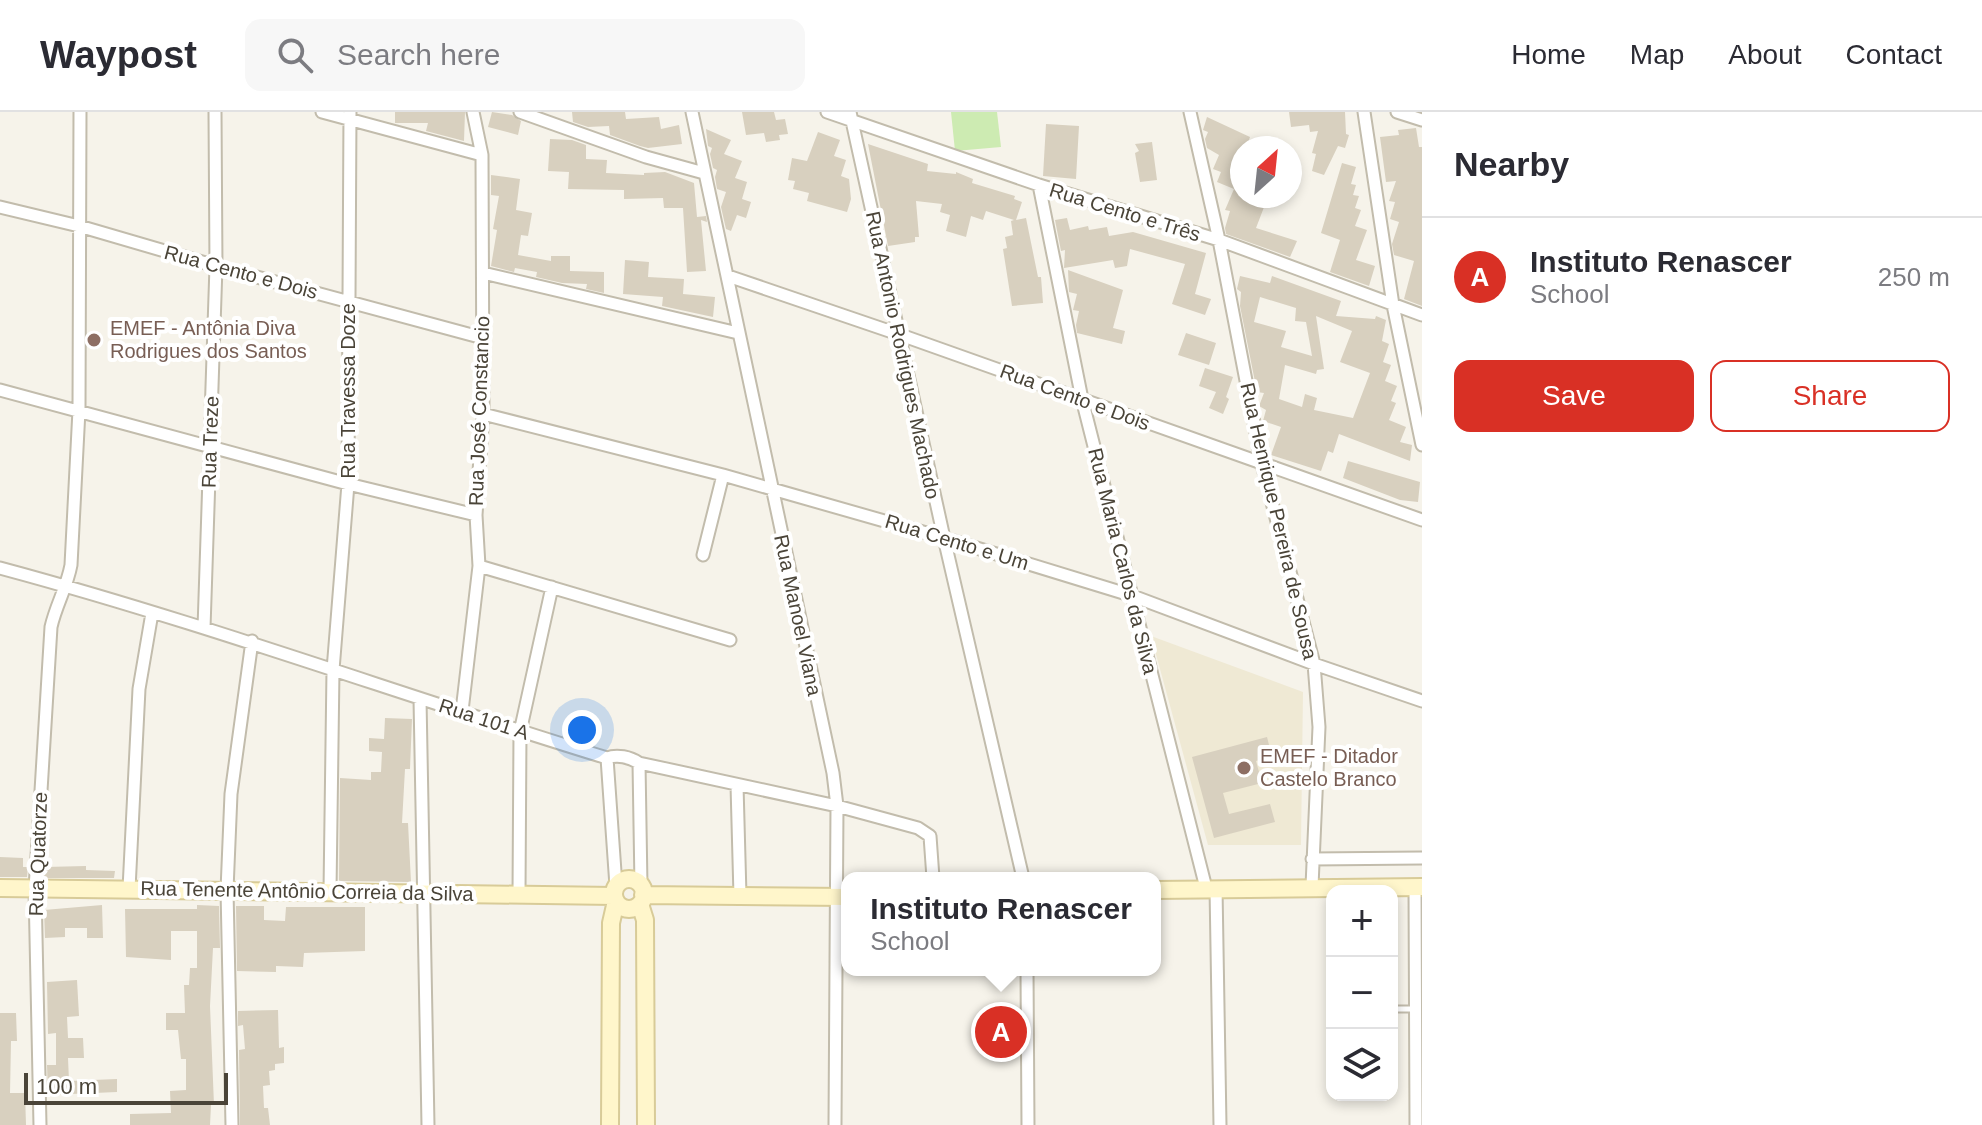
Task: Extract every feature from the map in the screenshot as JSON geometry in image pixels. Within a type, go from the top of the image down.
[{"type":"main road","points":[[610,1125],[611,923],[615,894],[629,879],[641,895],[645,920],[646,1125]]},
{"type":"main road","points":[[1161,890],[1418,887]]},
{"type":"main road","name":"Rua Tenente Antônio Correia da Silva","points":[[0,888],[615,894]]},
{"type":"main road","points":[[615,894],[627,909],[641,895],[841,897]]},
{"type":"street","name":"Rua Quatorze","points":[[40,1125],[35,889],[51,627],[55,608],[67,586],[71,565],[79,410],[80,112]]},
{"type":"street","name":"Rua Treze","points":[[204,628],[216,266],[215,112]]},
{"type":"street","points":[[322,112],[350,116],[482,155]]},
{"type":"street","name":"Rua José Constancio","points":[[462,711],[479,566],[476,515],[483,414],[482,155],[473,112]]},
{"type":"street","points":[[520,112],[646,157],[704,173]]},
{"type":"street","name":"Rua Manoel Viana","points":[[692,112],[833,773],[841,897],[835,1125]]},
{"type":"street","name":"Rua Cento e Três","points":[[827,112],[851,116],[1039,185],[1219,240],[1422,315]]},
{"type":"street","name":"Rua Henrique Pereira de Sousa","points":[[1190,112],[1219,240],[1262,464],[1314,664],[1319,727],[1312,886]]},
{"type":"street","points":[[1364,112],[1393,305],[1422,445]]},
{"type":"street","points":[[1397,112],[1422,120]]},
{"type":"street","name":"Rua Travessa Doze","points":[[330,891],[333,670],[348,484],[350,116]]},
{"type":"street","name":"Rua Antonio Rodrigues Machado","points":[[851,116],[1022,872]]},
{"type":"street","name":"Rua Maria Carlos da Silva","points":[[1039,185],[1082,399],[1130,595],[1211,888],[1220,1125]]},
{"type":"street","name":"Rua Cento e Dois","points":[[0,207],[483,338]]},
{"type":"street","points":[[483,273],[738,333]]},
{"type":"street","name":"Rua Cento e Dois","points":[[728,276],[1422,520]]},
{"type":"street","points":[[0,390],[348,484],[476,515]]},
{"type":"street","name":"Rua Cento e Um","points":[[483,414],[771,487],[944,538],[1130,595],[1422,701]]},
{"type":"street","points":[[703,555],[723,475]]},
{"type":"street","points":[[479,566],[730,640]]},
{"type":"street","name":"Rua 101 A","points":[[0,568],[252,641],[520,732],[607,758],[621,757],[837,806],[926,832],[933,843],[933,872]]},
{"type":"street","points":[[519,894],[520,732],[552,587]]},
{"type":"street","points":[[129,889],[139,689],[152,613]]},
{"type":"street","points":[[232,1125],[227,890],[231,794],[252,641]]},
{"type":"street","points":[[420,699],[428,1125]]},
{"type":"street","points":[[607,758],[615,894]]},
{"type":"street","points":[[639,763],[641,895]]},
{"type":"street","points":[[737,785],[740,896]]},
{"type":"street","points":[[1312,859],[1422,858]]},
{"type":"street","points":[[1416,1125],[1418,887]]},
{"type":"street","points":[[1027,976],[1028,1125]]},
{"type":"lane","points":[[1398,1009],[1419,1009]]},
{"type":"shaded area","name":"EMEF - Ditador Castelo Branco","points":[[1151,636],[1303,692],[1301,845],[1208,845]]},
{"type":"green space","points":[[951,112],[997,112],[1001,147],[955,151]]},
{"type":"building","points":[[395,112],[465,112],[464,141],[426,131],[428,123],[395,123]]},
{"type":"building","points":[[492,112],[512,115],[521,121],[518,135],[488,127]]},
{"type":"building","points":[[572,112],[625,112],[626,119],[659,117],[661,129],[679,125],[682,144],[640,146],[610,135],[609,126],[588,127],[573,122]]},
{"type":"building","points":[[742,112],[774,112],[776,120],[785,119],[788,134],[779,135],[780,140],[766,142],[764,133],[746,135]]},
{"type":"building","points":[[1289,112],[1345,112],[1346,134],[1349,135],[1345,148],[1338,146],[1324,175],[1312,171],[1316,154],[1312,153],[1318,131],[1310,132],[1309,125],[1291,127]]},
{"type":"building","points":[[1207,117],[1248,136],[1230,136],[1230,187],[1217,182],[1221,172],[1213,169],[1219,155],[1207,148],[1205,139],[1208,132],[1203,130]]},
{"type":"building","points":[[1046,124],[1079,126],[1076,179],[1043,176]]},
{"type":"building","points":[[1416,128],[1419,147],[1422,147],[1422,306],[1404,299],[1414,261],[1394,255],[1392,244],[1399,222],[1390,219],[1395,202],[1389,201],[1396,181],[1386,182],[1380,137],[1399,135],[1398,130]]},
{"type":"building","points":[[706,129],[731,140],[724,154],[742,161],[735,178],[747,182],[742,199],[751,202],[746,218],[737,215],[731,231],[726,229],[721,207],[726,192],[717,189],[717,170],[713,168],[712,148],[708,146]]},
{"type":"building","points":[[818,132],[840,140],[834,156],[846,160],[841,176],[849,179],[851,199],[847,212],[807,201],[809,193],[793,189],[795,181],[788,180],[792,158],[807,161]]},
{"type":"building","points":[[550,139],[572,140],[586,145],[586,159],[607,160],[606,173],[644,175],[665,172],[694,183],[697,217],[706,216],[707,222],[701,220],[706,271],[687,272],[683,208],[664,208],[663,198],[624,199],[624,190],[568,189],[569,172],[548,171]]},
{"type":"building","points":[[1152,142],[1157,180],[1140,182],[1135,153],[1139,151],[1135,144]]},
{"type":"building","points":[[868,144],[928,164],[927,171],[956,172],[973,179],[972,183],[1015,196],[1014,199],[1022,202],[1016,220],[1026,218],[1038,277],[1041,277],[1043,303],[1012,306],[1003,249],[1007,248],[1005,237],[1013,235],[1011,221],[1014,220],[986,211],[983,220],[971,216],[966,237],[946,231],[950,215],[940,212],[942,204],[916,201],[919,237],[915,237],[915,242],[888,246]]},
{"type":"building","points":[[1342,163],[1356,167],[1351,184],[1356,185],[1353,195],[1359,196],[1355,208],[1361,210],[1355,226],[1367,230],[1356,260],[1375,266],[1369,286],[1330,272],[1340,240],[1321,233]]},
{"type":"building","points":[[491,175],[520,179],[516,210],[532,213],[528,236],[521,235],[518,255],[551,261],[551,256],[570,256],[570,271],[604,272],[604,293],[586,289],[587,284],[562,283],[536,277],[537,272],[515,268],[514,272],[491,266],[499,196],[491,195]]},
{"type":"building","points":[[1230,198],[1230,208],[1264,208],[1256,228],[1297,241],[1290,257],[1226,234],[1230,211],[1225,210]]},
{"type":"building","points":[[1067,218],[1070,230],[1088,226],[1089,230],[1107,227],[1109,236],[1133,232],[1206,253],[1195,294],[1211,299],[1205,315],[1172,304],[1185,264],[1130,249],[1127,266],[1115,268],[1113,260],[1064,268],[1065,250],[1061,251],[1055,220]]},
{"type":"building","points":[[625,260],[649,262],[648,277],[684,279],[683,294],[715,297],[713,317],[662,306],[663,297],[623,294]]},
{"type":"building","points":[[1068,270],[1123,290],[1113,328],[1125,331],[1122,344],[1077,333],[1079,311],[1073,310],[1077,294],[1069,292]]},
{"type":"building","points":[[1240,276],[1270,283],[1272,276],[1341,301],[1336,316],[1375,319],[1376,316],[1386,320],[1382,341],[1389,344],[1383,362],[1391,365],[1385,381],[1397,386],[1391,401],[1396,403],[1389,420],[1406,427],[1400,442],[1412,445],[1410,461],[1339,434],[1333,453],[1328,451],[1321,471],[1271,455],[1281,427],[1263,421],[1266,410],[1259,406],[1264,393],[1257,392],[1240,306],[1241,292],[1237,289]],"holes":[[[1260,297],[1296,308],[1295,321],[1306,322],[1312,356],[1281,347],[1286,331],[1254,322]],[[1316,316],[1352,331],[1340,362],[1370,373],[1353,418],[1314,410],[1317,398],[1305,394],[1302,407],[1279,399],[1285,365],[1316,374],[1317,370],[1324,369]]]},
{"type":"building","points":[[1186,333],[1216,343],[1209,365],[1178,355]]},
{"type":"building","points":[[1205,368],[1233,377],[1223,414],[1209,408],[1216,392],[1199,386]]},
{"type":"building","points":[[1348,461],[1420,482],[1418,502],[1400,500],[1343,478]]},
{"type":"building","points":[[385,718],[412,719],[410,769],[405,769],[402,823],[408,823],[411,882],[339,881],[340,778],[371,780],[371,772],[381,772],[382,752],[369,751],[369,738],[384,739]]},
{"type":"building","points":[[1267,737],[1272,757],[1256,761],[1262,783],[1223,793],[1229,814],[1270,804],[1275,822],[1214,838],[1192,757]]},
{"type":"building","points":[[0,857],[23,858],[23,867],[28,867],[27,877],[0,877]]},
{"type":"building","points":[[86,866],[86,870],[115,871],[114,878],[44,878],[45,867]]},
{"type":"building","points":[[102,905],[103,938],[87,938],[87,928],[65,928],[65,937],[45,938],[44,910]]},
{"type":"building","points":[[197,905],[219,906],[220,948],[213,948],[210,1006],[214,1105],[211,1105],[210,1125],[130,1125],[130,1114],[171,1113],[170,1091],[186,1090],[186,1059],[181,1059],[178,1030],[166,1030],[166,1013],[185,1013],[184,985],[189,985],[190,968],[197,968],[197,931],[171,931],[171,960],[126,957],[125,909],[197,909]]},
{"type":"building","points":[[236,906],[264,906],[264,920],[285,921],[286,907],[365,907],[365,951],[304,953],[303,967],[276,966],[276,972],[237,971]]},
{"type":"building","points":[[77,980],[79,1016],[67,1017],[68,1038],[83,1038],[84,1058],[68,1058],[69,1081],[117,1079],[117,1092],[48,1095],[47,1065],[56,1065],[56,1033],[48,1034],[47,982]]},
{"type":"building","points":[[278,1010],[279,1048],[284,1047],[284,1063],[275,1064],[275,1070],[269,1071],[270,1085],[263,1086],[264,1108],[268,1108],[270,1125],[240,1125],[239,1050],[245,1049],[243,1025],[238,1026],[238,1011]]},
{"type":"building","points":[[0,1013],[16,1013],[17,1041],[11,1041],[10,1093],[25,1093],[26,1125],[0,1125]]},
{"type":"place","name":"EMEF - Antônia Diva Rodrigues dos Santos","points":[[94,340]]},
{"type":"place","name":"EMEF - Ditador Castelo Branco","points":[[1244,768]]},
{"type":"place","name":"Instituto Renascer","points":[[1001,1032]]}]
